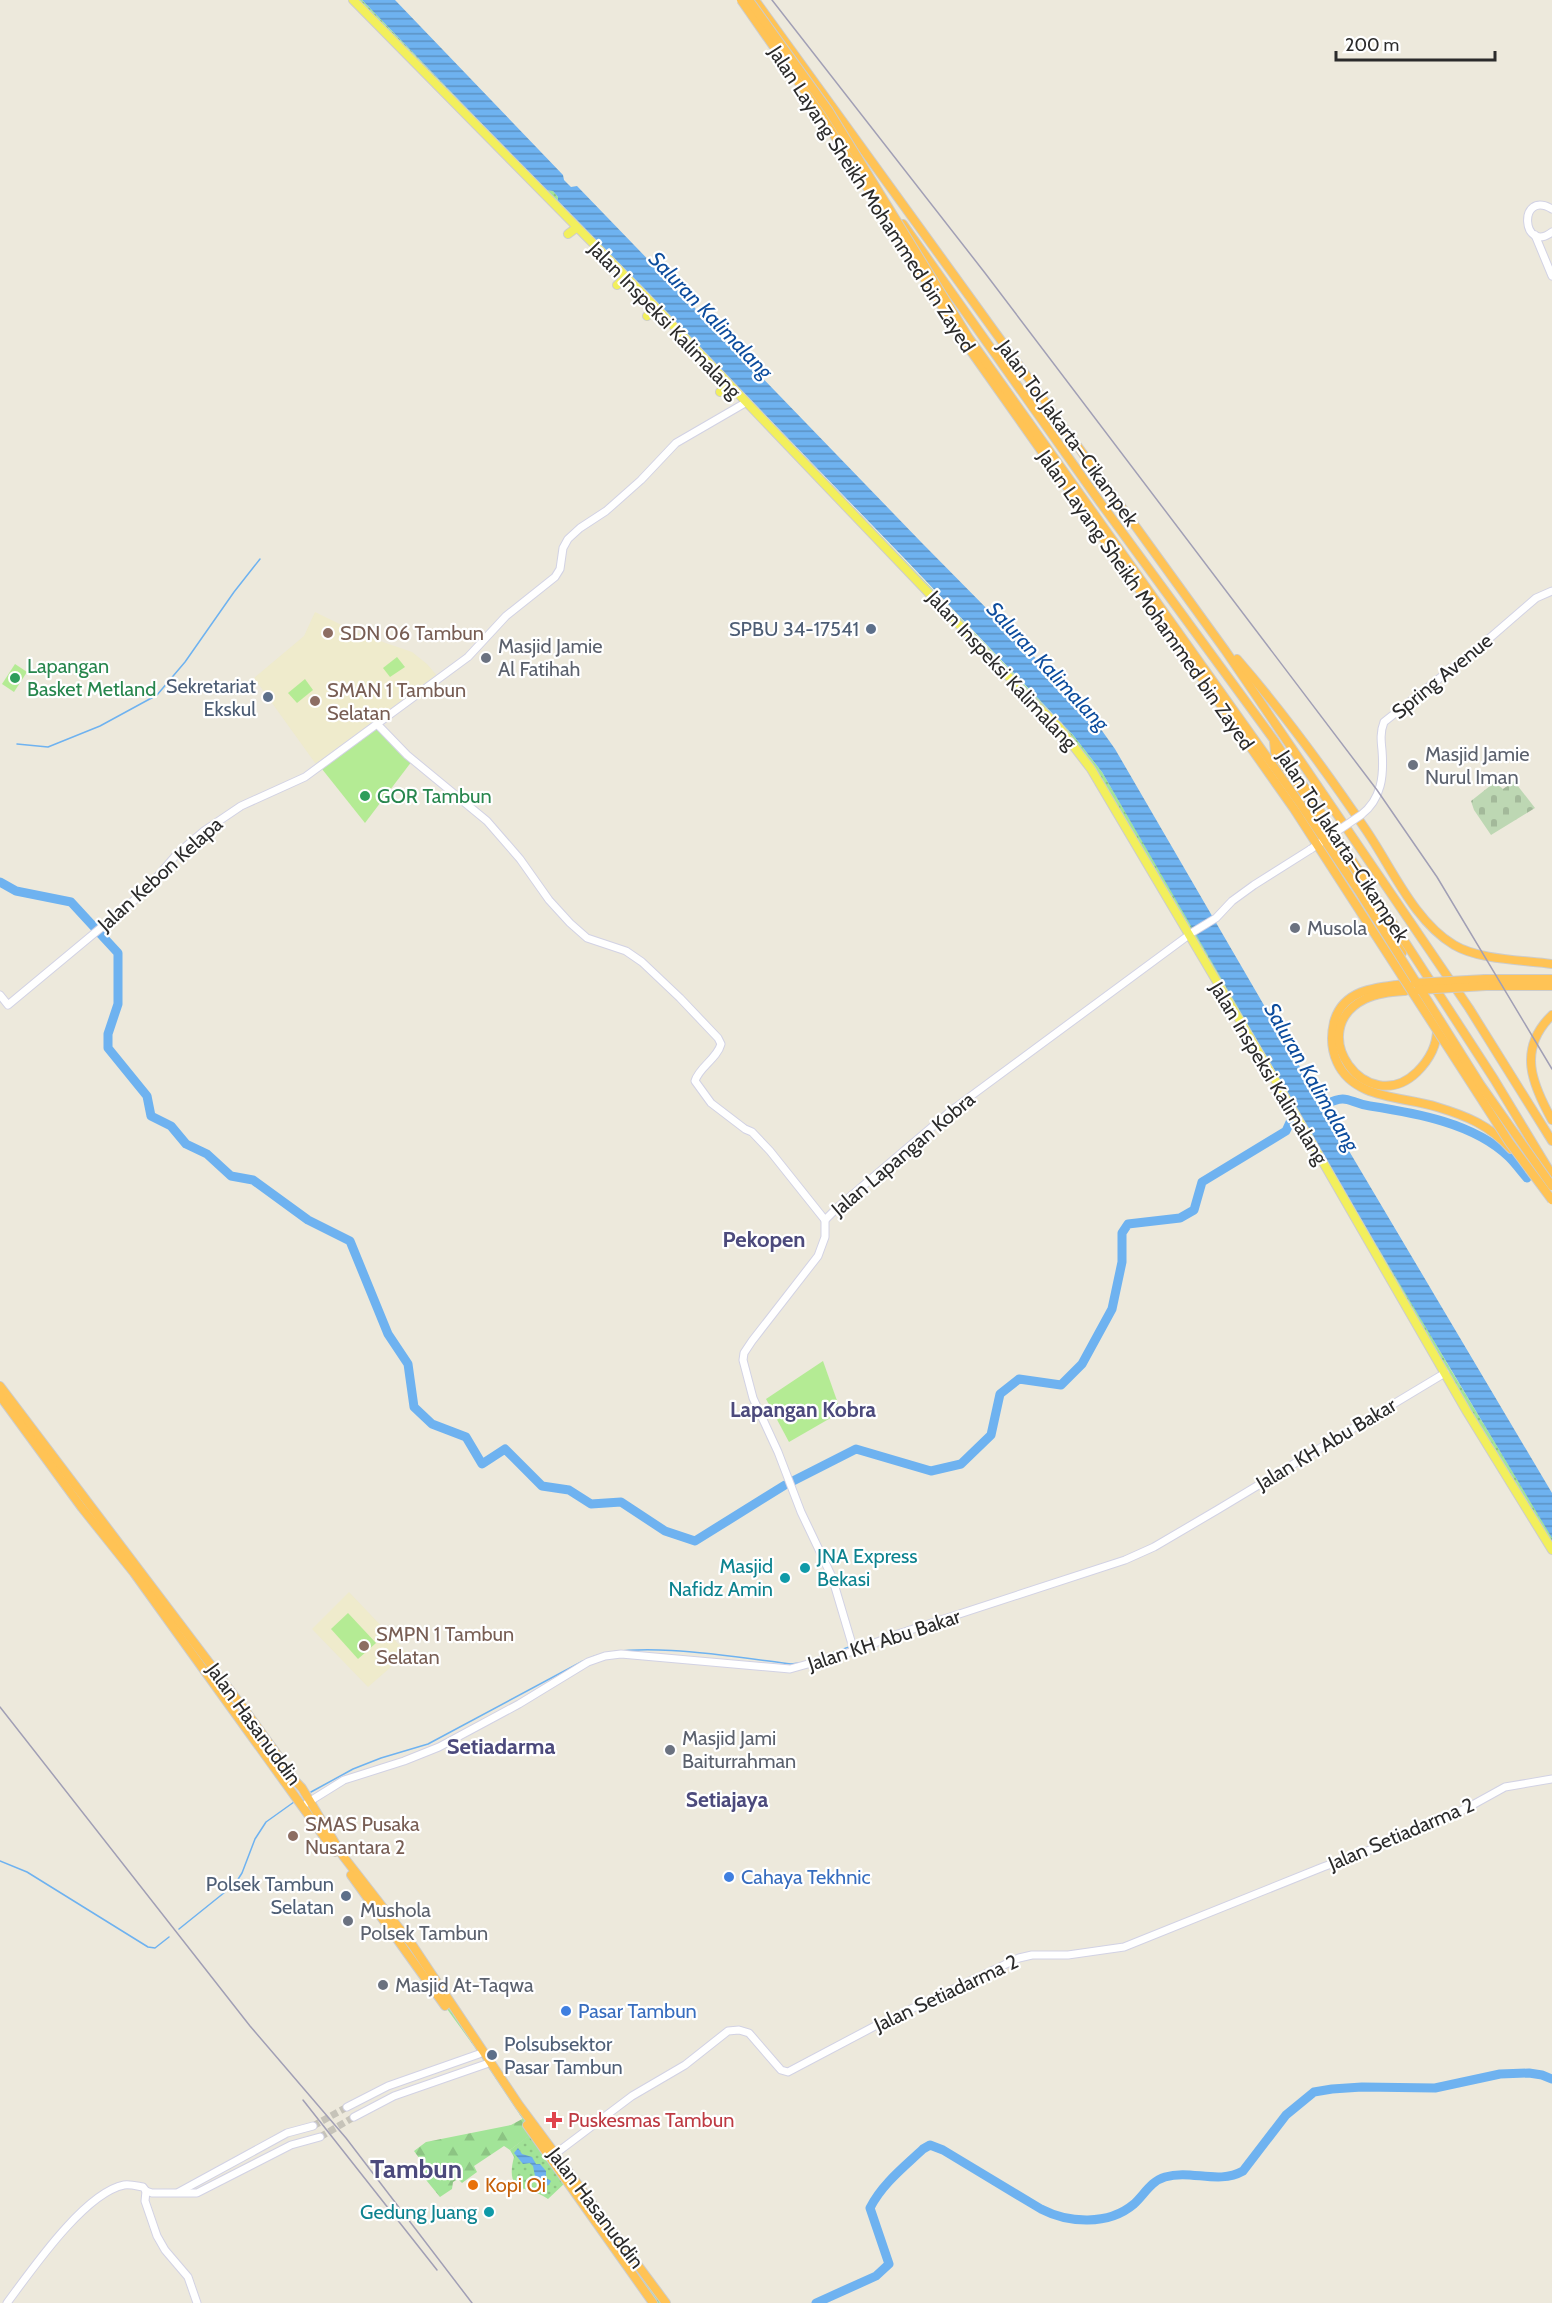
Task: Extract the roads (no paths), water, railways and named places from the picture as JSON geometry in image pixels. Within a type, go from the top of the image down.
[{"type":"highway","name":"Jalan Tol Jakarta–Cikampek","points":[[741,0],[1100,502],[1274,740],[1494,1079],[1552,1175]]},
{"type":"highway","name":"Jalan Layang Sheikh Mohammed bin Zayed","points":[[741,0],[828,125],[963,340],[1287,800],[1509,1142],[1552,1203]]},
{"type":"highway","name":"Jalan Layang Sheikh Mohammed bin Zayed","points":[[749,0],[829,111],[969,338],[1301,806],[1360,893],[1480,1084],[1552,1186]]},
{"type":"highway","name":"Jalan Tol Jakarta–Cikampek","points":[[755,0],[1225,650],[1469,1008],[1552,1141]]},
{"type":"highway","points":[[1225,650],[1235,656],[1251,675],[1322,766],[1431,928],[1457,947],[1479,954],[1552,964]]},
{"type":"highway","points":[[1274,740],[1275,752],[1392,936],[1436,1016],[1437,1034],[1434,1049],[1422,1067],[1403,1082],[1372,1083],[1357,1076],[1343,1058],[1339,1043],[1343,1021],[1348,1012],[1364,999],[1405,987]]},
{"type":"highway","points":[[1552,979],[1364,990],[1345,1002],[1335,1018],[1331,1032],[1334,1053],[1340,1069],[1353,1082],[1368,1091],[1435,1106],[1488,1128],[1519,1158],[1552,1203]]},
{"type":"highway","points":[[1486,983],[1552,986]]},
{"type":"highway","points":[[1552,1016],[1535,1039],[1531,1060],[1535,1087],[1552,1120]]},
{"type":"highway","name":"Jalan Hasanuddin","points":[[0,1386],[245,1710],[279,1757],[285,1770],[302,1788],[306,1804]]},
{"type":"highway","name":"Jalan Hasanuddin","points":[[0,1396],[306,1804],[555,2154],[666,2303]]},
{"type":"highway","name":"Jalan Hasanuddin","points":[[401,1938],[550,2158],[654,2303]]},
{"type":"main road","name":"Jalan Inspeksi Kalimalang","points":[[353,0],[656,308],[1058,726],[1091,769],[1191,933],[1445,1373],[1552,1550]]},
{"type":"main road","points":[[568,234],[576,228]]},
{"type":"main road","points":[[617,285],[625,278]]},
{"type":"main road","points":[[647,316],[656,308]]},
{"type":"main road","points":[[720,392],[729,384]]},
{"type":"street","points":[[1552,209],[1540,206],[1529,212],[1527,225],[1535,235],[1552,276]]},
{"type":"street","points":[[1535,235],[1552,234]]},
{"type":"street","name":"Jalan Kebon Kelapa","points":[[0,994],[8,1005],[144,892],[177,854],[204,831],[234,810],[305,777],[468,657],[506,616],[555,577],[560,569],[563,548],[568,539],[580,528],[606,512],[641,480],[671,447],[745,403]]},
{"type":"street","name":"Spring Avenue","points":[[1311,849],[1361,815],[1373,804],[1381,785],[1383,759],[1381,736],[1384,723],[1536,598],[1552,591]]},
{"type":"street","points":[[377,724],[407,755],[484,818],[520,859],[549,900],[570,924],[587,938],[626,951],[642,963],[718,1038],[721,1044],[720,1050],[699,1072],[695,1081],[711,1102],[752,1132],[770,1151],[825,1220]]},
{"type":"street","name":"Jalan Lapangan Kobra","points":[[854,1651],[832,1577],[801,1512],[778,1452],[753,1398],[743,1360],[744,1353],[818,1256],[825,1238],[825,1220],[837,1208],[952,1110],[1191,933],[1216,918],[1232,901],[1254,885],[1311,849]]},
{"type":"street","name":"Jalan KH Abu Bakar","points":[[306,1804],[353,1777],[439,1747],[519,1704],[588,1662],[605,1656],[621,1654],[790,1669],[854,1651],[898,1634],[1053,1585],[1140,1554],[1445,1373]]},
{"type":"street","name":"Jalan Setiadarma 2","points":[[555,2154],[632,2096],[684,2065],[728,2031],[739,2030],[749,2033],[781,2070],[788,2072],[875,2026],[1019,1958],[1032,1955],[1068,1955],[1124,1947],[1409,1835],[1505,1787],[1552,1779]]},
{"type":"street","points":[[347,2107],[388,2086],[479,2054]]},
{"type":"street","points":[[354,2117],[394,2097],[486,2064]]},
{"type":"street","points":[[176,2193],[287,2133],[313,2126]]},
{"type":"street","points":[[7,2303],[56,2239],[95,2200],[123,2186],[143,2187],[146,2191],[159,2194],[197,2193],[291,2145],[320,2137]]},
{"type":"street","points":[[146,2191],[145,2201],[157,2236],[165,2250],[188,2277],[197,2303]]},
{"type":"water","points":[[362,0],[395,0],[563,175],[564,180],[571,187],[577,186],[1088,711],[1115,749],[1336,1129],[1552,1493],[1552,1538],[1350,1201],[1102,772],[1073,735],[558,201],[553,191],[546,190]]},
{"type":"water","points":[[518,2148],[522,2154],[532,2157],[536,2164],[540,2164],[546,2171],[546,2178],[551,2181],[549,2185],[544,2186],[535,2176],[530,2163],[523,2164],[514,2153]]},
{"type":"waterway","points":[[17,744],[48,747],[100,726],[157,695],[185,662],[260,559]]},
{"type":"waterway","points":[[0,882],[16,891],[71,902],[118,953],[118,1004],[108,1034],[108,1048],[147,1096],[151,1116],[171,1126],[186,1144],[207,1154],[231,1176],[253,1180],[308,1220],[350,1241],[388,1334],[408,1364],[414,1407],[432,1424],[466,1437],[482,1464],[505,1449],[542,1486],[569,1490],[591,1504],[621,1502],[665,1531],[695,1541],[785,1485]]},
{"type":"waterway","name":"Saluran Kalimalang","points":[[1326,1104],[1344,1099],[1443,1121],[1495,1145],[1527,1178]]},
{"type":"waterway","points":[[793,1481],[856,1449],[931,1471],[961,1464],[991,1435],[1000,1394],[1019,1379],[1061,1385],[1082,1364],[1112,1309],[1122,1262],[1122,1233],[1128,1224],[1180,1218],[1194,1210],[1202,1182],[1286,1131],[1291,1120]]},
{"type":"waterway","points":[[824,1656],[849,1647]]},
{"type":"waterway","points":[[590,1658],[633,1650],[660,1650],[799,1663]]},
{"type":"waterway","points":[[311,1792],[353,1769],[428,1744],[583,1661]]},
{"type":"waterway","points":[[179,1929],[235,1884],[242,1873],[255,1839],[266,1822],[294,1802]]},
{"type":"waterway","points":[[0,1861],[27,1872],[148,1947],[155,1948],[169,1937]]},
{"type":"waterway","points":[[816,2303],[876,2276],[889,2264],[870,2208],[894,2176],[930,2145],[943,2150],[1052,2214],[1075,2219],[1100,2219],[1124,2211],[1156,2182],[1165,2177],[1175,2175],[1224,2177],[1243,2171],[1286,2115],[1314,2092],[1362,2087],[1435,2088],[1500,2074],[1529,2073],[1552,2079]]},
{"type":"tunnel","points":[[313,2126],[347,2107]]},
{"type":"tunnel","points":[[320,2137],[354,2117]]},
{"type":"railway","points":[[772,0],[985,273],[1377,790],[1437,877],[1552,1069]]},
{"type":"railway","points":[[0,1707],[250,2026],[346,2138],[472,2303]]},
{"type":"railway","points":[[303,2100],[437,2270]]},
{"type":"place","name":"SPBU 34-17541","points":[[871,629]]},
{"type":"place","name":"SDN 06 Tambun","points":[[328,633]]},
{"type":"place","name":"Masjid Jamie Al Fatihah","points":[[486,658]]},
{"type":"place","name":"Lapangan Basket Metland","points":[[15,678]]},
{"type":"place","name":"Sekretariat Ekskul","points":[[268,697]]},
{"type":"place","name":"SMAN 1 Tambun Selatan","points":[[315,701]]},
{"type":"place","name":"Masjid Jamie Nurul Iman","points":[[1413,765]]},
{"type":"place","name":"GOR Tambun","points":[[365,796]]},
{"type":"place","name":"Musola","points":[[1295,928]]},
{"type":"place","name":"JNA Express Bekasi","points":[[805,1568]]},
{"type":"place","name":"Masjid Nafidz Amin","points":[[785,1578]]},
{"type":"place","name":"SMPN 1 Tambun Selatan","points":[[364,1646]]},
{"type":"place","name":"Masjid Jami Baiturrahman","points":[[670,1750]]},
{"type":"place","name":"SMAS Pusaka Nusantara 2","points":[[293,1836]]},
{"type":"place","name":"Cahaya Tekhnic","points":[[729,1877]]},
{"type":"place","name":"Polsek Tambun Selatan","points":[[346,1896]]},
{"type":"place","name":"Mushola Polsek Tambun","points":[[348,1921]]},
{"type":"place","name":"Masjid At-Taqwa","points":[[383,1985]]},
{"type":"place","name":"Pasar Tambun","points":[[566,2011]]},
{"type":"place","name":"Polsubsektor Pasar Tambun","points":[[492,2055]]},
{"type":"place","name":"Puskesmas Tambun","points":[[554,2120]]},
{"type":"place","name":"Kopi Oi","points":[[473,2185]]},
{"type":"place","name":"Gedung Juang","points":[[489,2212]]},
{"type":"district","name":"Pekopen","points":[[764,1239]]},
{"type":"district","name":"Lapangan Kobra","points":[[803,1409]]},
{"type":"district","name":"Setiadarma","points":[[501,1746]]},
{"type":"district","name":"Setiajaya","points":[[727,1799]]},
{"type":"district","name":"Tambun","points":[[416,2169]]}]
